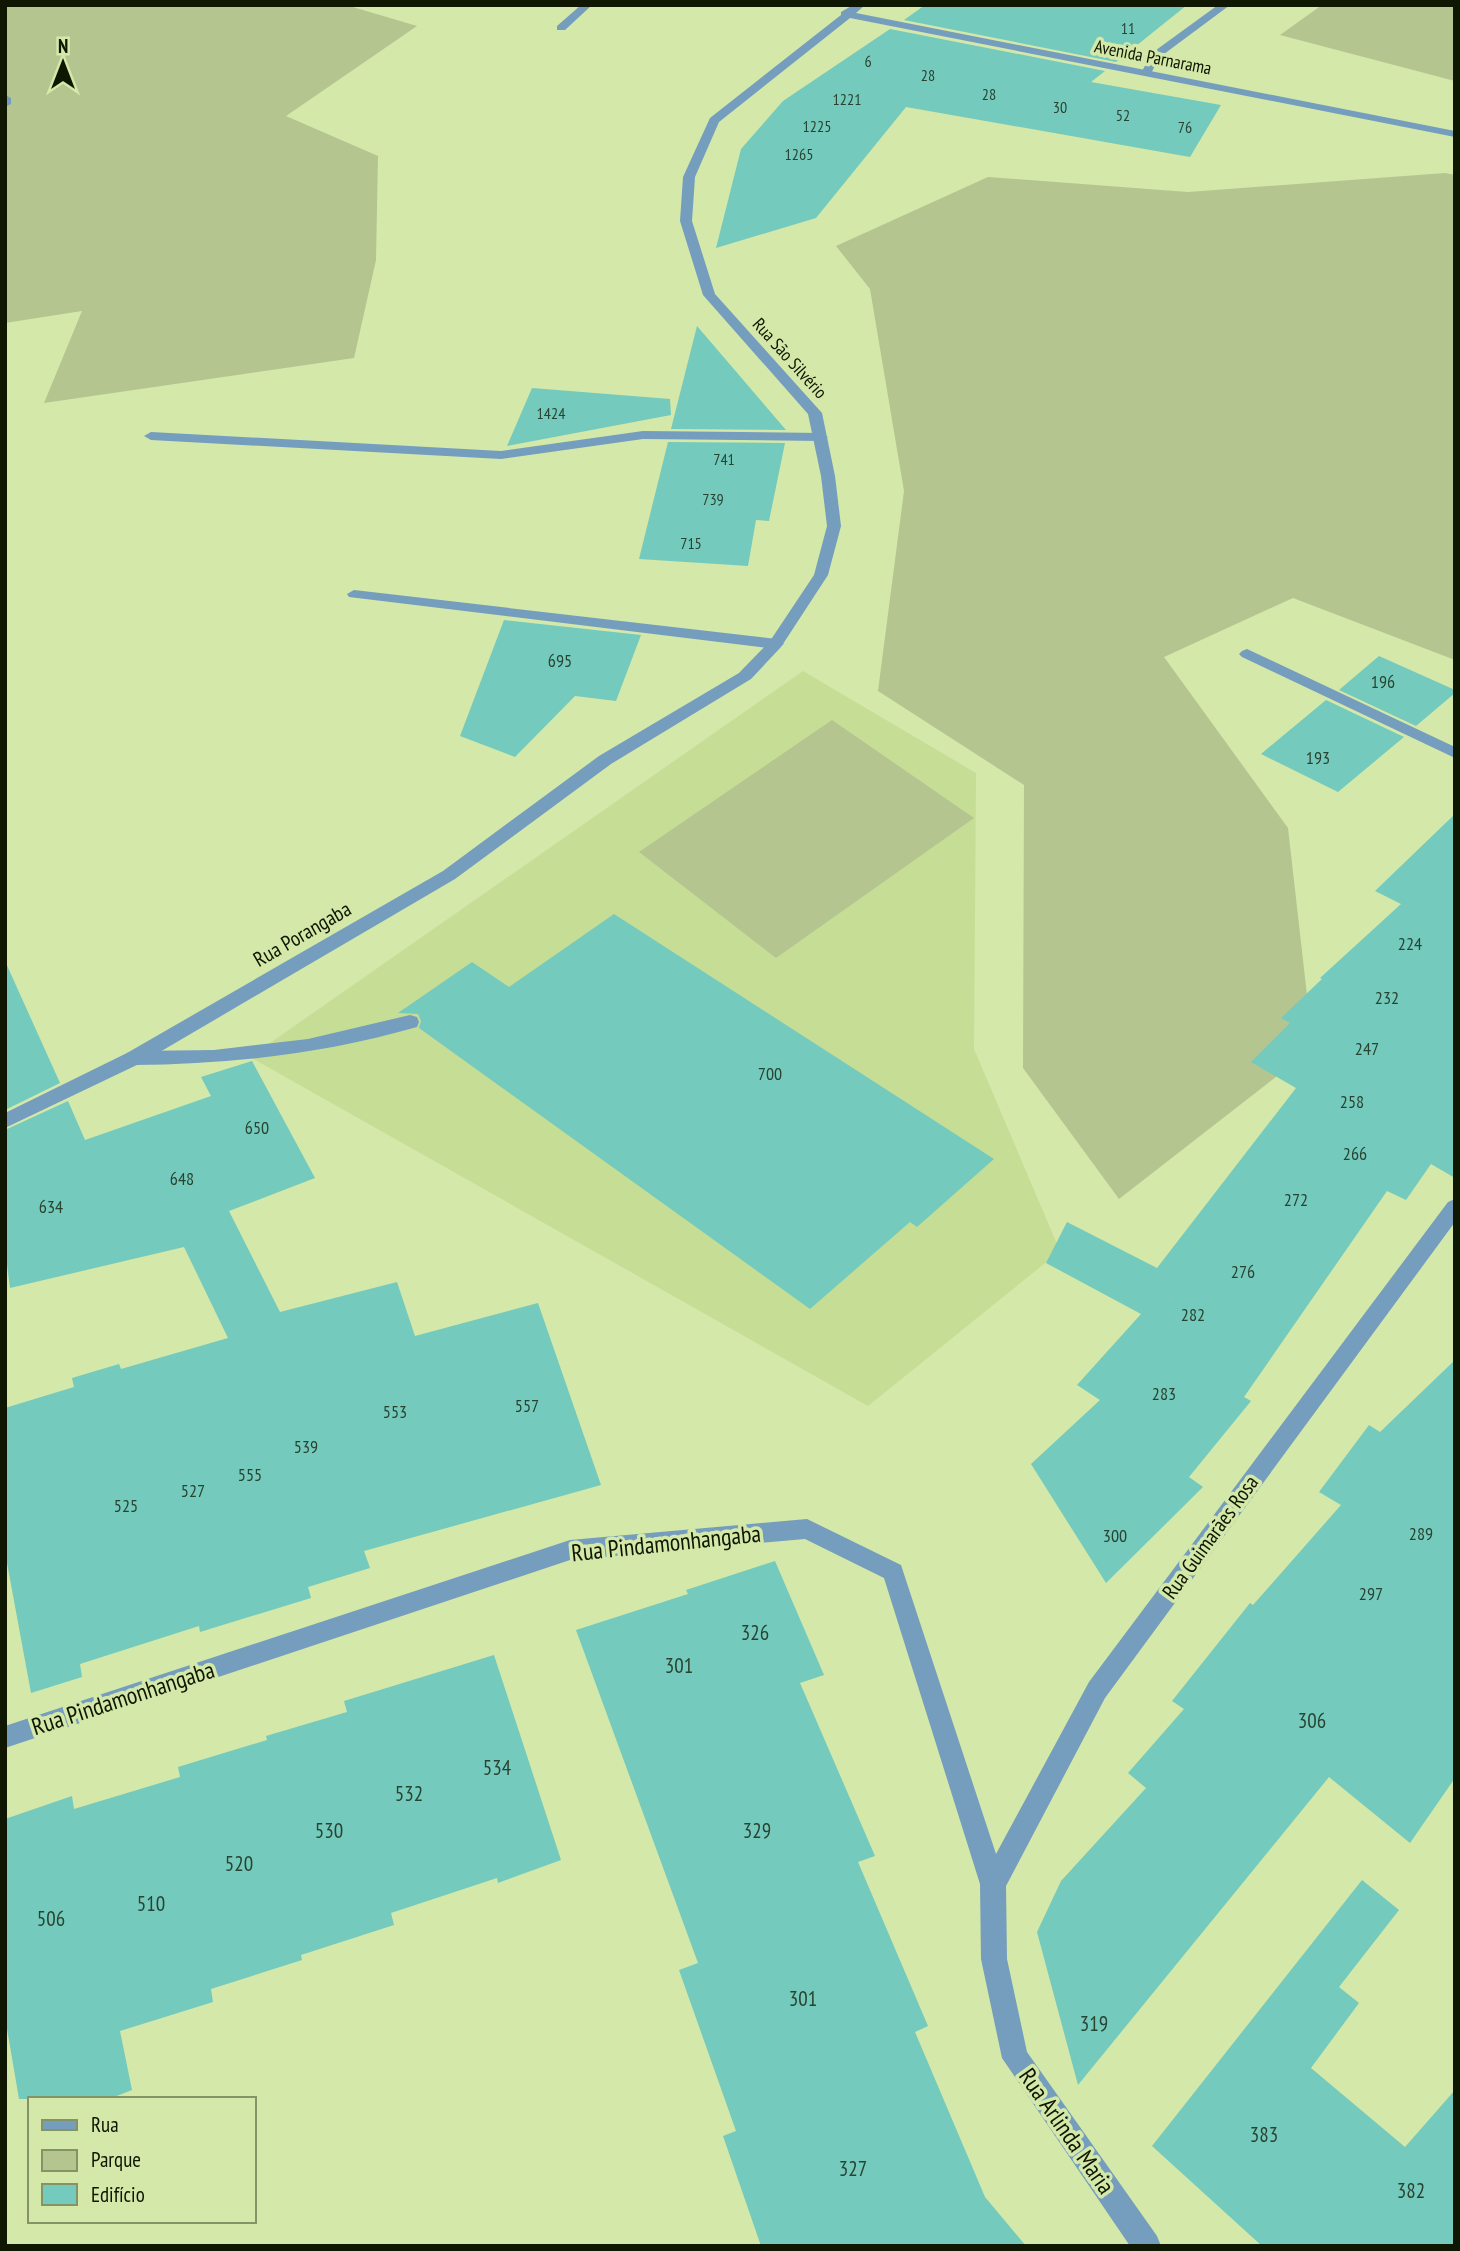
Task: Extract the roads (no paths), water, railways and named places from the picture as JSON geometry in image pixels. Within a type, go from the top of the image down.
[{"type":"street","points":[[561,28],[587,5]]},
{"type":"street","name":"Rua São Silvério","points":[[605,760],[745,676],[776,644],[821,575],[834,526],[815,413],[709,296],[686,221],[689,177],[714,120],[860,5]]},
{"type":"street","points":[[1146,73],[1156,55],[1225,5]]},
{"type":"street","name":"Avenida Parnarama","points":[[845,15],[1455,134]]},
{"type":"street","points":[[5,98],[5,104]]},
{"type":"street","points":[[151,436],[501,455],[643,435],[821,437]]},
{"type":"street","points":[[354,594],[776,644]]},
{"type":"street","points":[[1247,654],[1455,753]]},
{"type":"street","name":"Rua Porangaba","points":[[5,1121],[134,1058],[449,875],[605,760]]},
{"type":"street","points":[[134,1058],[214,1056],[308,1046],[410,1022]]},
{"type":"street","name":"Rua Guimarães Rosa","points":[[993,1884],[1097,1690],[1450,1221]]},
{"type":"street","name":"Rua Pindamonhangaba","points":[[5,1737],[570,1550],[807,1529],[893,1572],[993,1884]]},
{"type":"street","name":"Rua Arlinda Maria","points":[[993,1884],[994,1959],[1016,2058],[1147,2246]]}]
